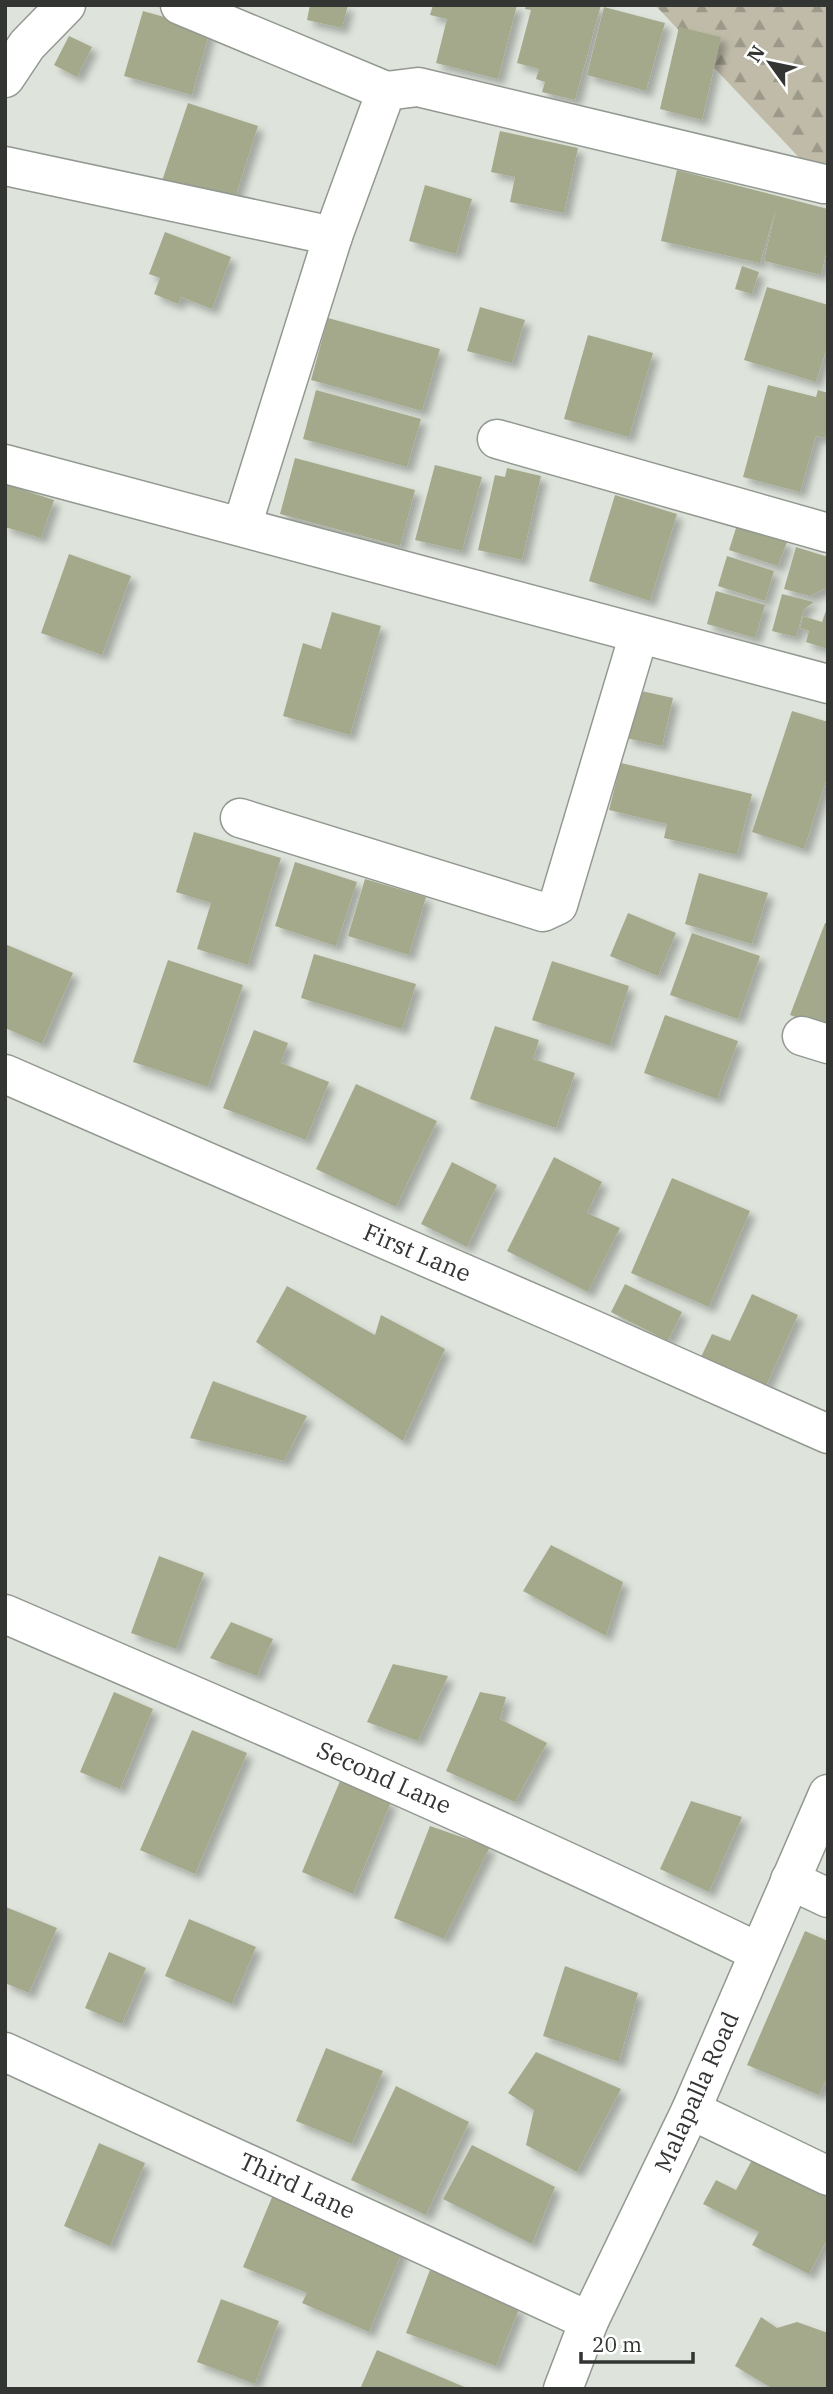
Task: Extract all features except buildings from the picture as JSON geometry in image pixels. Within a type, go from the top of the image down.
[{"type":"street","points":[[5,78],[27,45],[66,5]]},
{"type":"street","points":[[180,5],[386,91],[418,87],[824,184]]},
{"type":"street","points":[[242,526],[333,236],[386,91]]},
{"type":"street","points":[[5,166],[333,236]]},
{"type":"street","points":[[497,439],[828,533]]},
{"type":"street","points":[[5,464],[828,684]]},
{"type":"street","points":[[240,818],[543,912],[558,905],[639,634]]},
{"type":"street","name":"First Lane","points":[[5,1074],[828,1434]]},
{"type":"street","name":"Second Lane","points":[[5,1614],[367,1770],[602,1876],[758,1952]]},
{"type":"street","name":"Malapalla Road","points":[[563,2389],[589,2321],[691,2110],[828,1794]]},
{"type":"street","points":[[790,1880],[828,1898]]},
{"type":"street","name":"Third Lane","points":[[5,2052],[589,2321]]},
{"type":"street","points":[[691,2110],[828,2176]]},
{"type":"green space","points":[[655,5],[828,5],[828,183],[824,184]]}]
